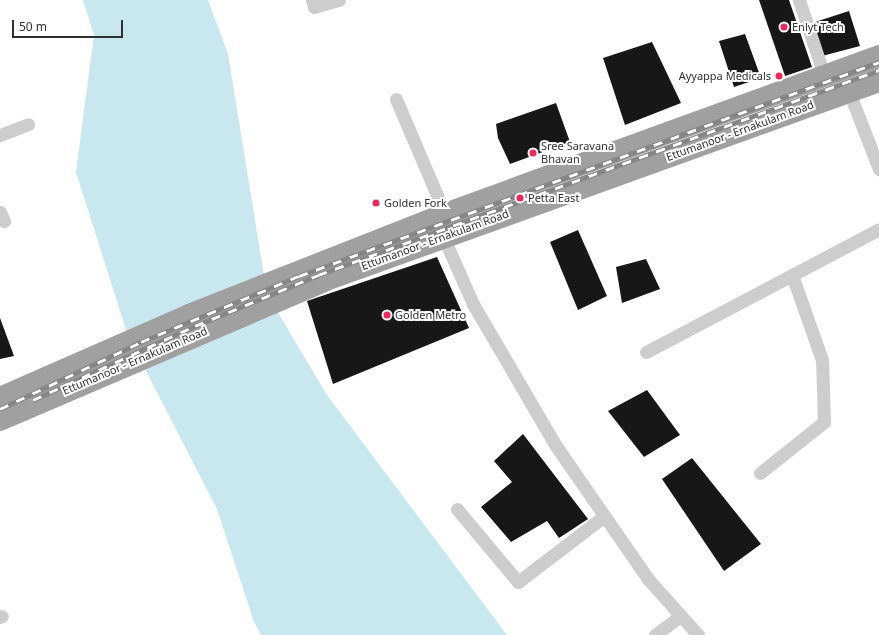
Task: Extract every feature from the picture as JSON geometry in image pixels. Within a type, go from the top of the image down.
[{"type":"highway","points":[[321,272],[445,214],[879,56]]},
{"type":"highway","name":"Ettumanoor - Ernakulam Road","points":[[5,407],[321,272],[443,236],[879,81]]},
{"type":"highway","points":[[552,174],[561,195]]},
{"type":"street","points":[[312,0],[314,7],[339,0]]},
{"type":"street","points":[[799,0],[824,75]]},
{"type":"street","points":[[849,92],[879,169]]},
{"type":"street","points":[[396,99],[445,214]]},
{"type":"street","points":[[0,135],[28,124]]},
{"type":"street","points":[[646,352],[879,229]]},
{"type":"street","points":[[443,236],[473,304],[509,368],[603,517],[648,579],[698,635]]},
{"type":"street","points":[[760,472],[824,422],[822,360],[792,275]]},
{"type":"street","points":[[456,509],[518,582],[603,517]]},
{"type":"street","points":[[655,635],[680,616]]},
{"type":"water","points":[[83,0],[208,0],[228,54],[267,294],[327,395],[507,635],[261,635],[254,622],[217,509],[128,336],[76,172],[94,35]]},
{"type":"building","points":[[759,0],[789,0],[812,67],[785,76]]},
{"type":"building","points":[[849,11],[860,46],[822,56],[812,23]]},
{"type":"building","points":[[745,34],[761,78],[734,87],[719,41]]},
{"type":"building","points":[[652,42],[681,103],[625,125],[603,58]]},
{"type":"building","points":[[556,103],[570,142],[510,164],[498,138],[496,124]]},
{"type":"building","points":[[578,230],[607,296],[578,310],[550,242]]},
{"type":"building","name":"Golden Metro","points":[[437,257],[469,328],[333,384],[307,301]]},
{"type":"building","points":[[646,259],[660,289],[622,303],[616,267]]},
{"type":"building","points":[[0,318],[14,356],[0,359]]},
{"type":"building","points":[[647,390],[680,435],[644,457],[608,411]]},
{"type":"building","points":[[523,434],[588,519],[559,538],[547,521],[511,542],[481,507],[512,482],[494,461]]},
{"type":"building","points":[[692,458],[761,544],[724,571],[662,479]]},
{"type":"railway","points":[[0,409],[141,342],[299,276],[879,62]]},
{"type":"railway","points":[[33,400],[195,326],[318,275],[879,70]]},
{"type":"place","name":"Enlyt Tech","points":[[784,27]]},
{"type":"place","name":"Ayyappa Medicals","points":[[779,76]]},
{"type":"place","name":"Sree Saravana Bhavan","points":[[533,153]]},
{"type":"place","name":"Petta East","points":[[520,198]]},
{"type":"place","name":"Golden Fork","points":[[376,203]]},
{"type":"place","name":"Golden Metro","points":[[387,315]]}]
